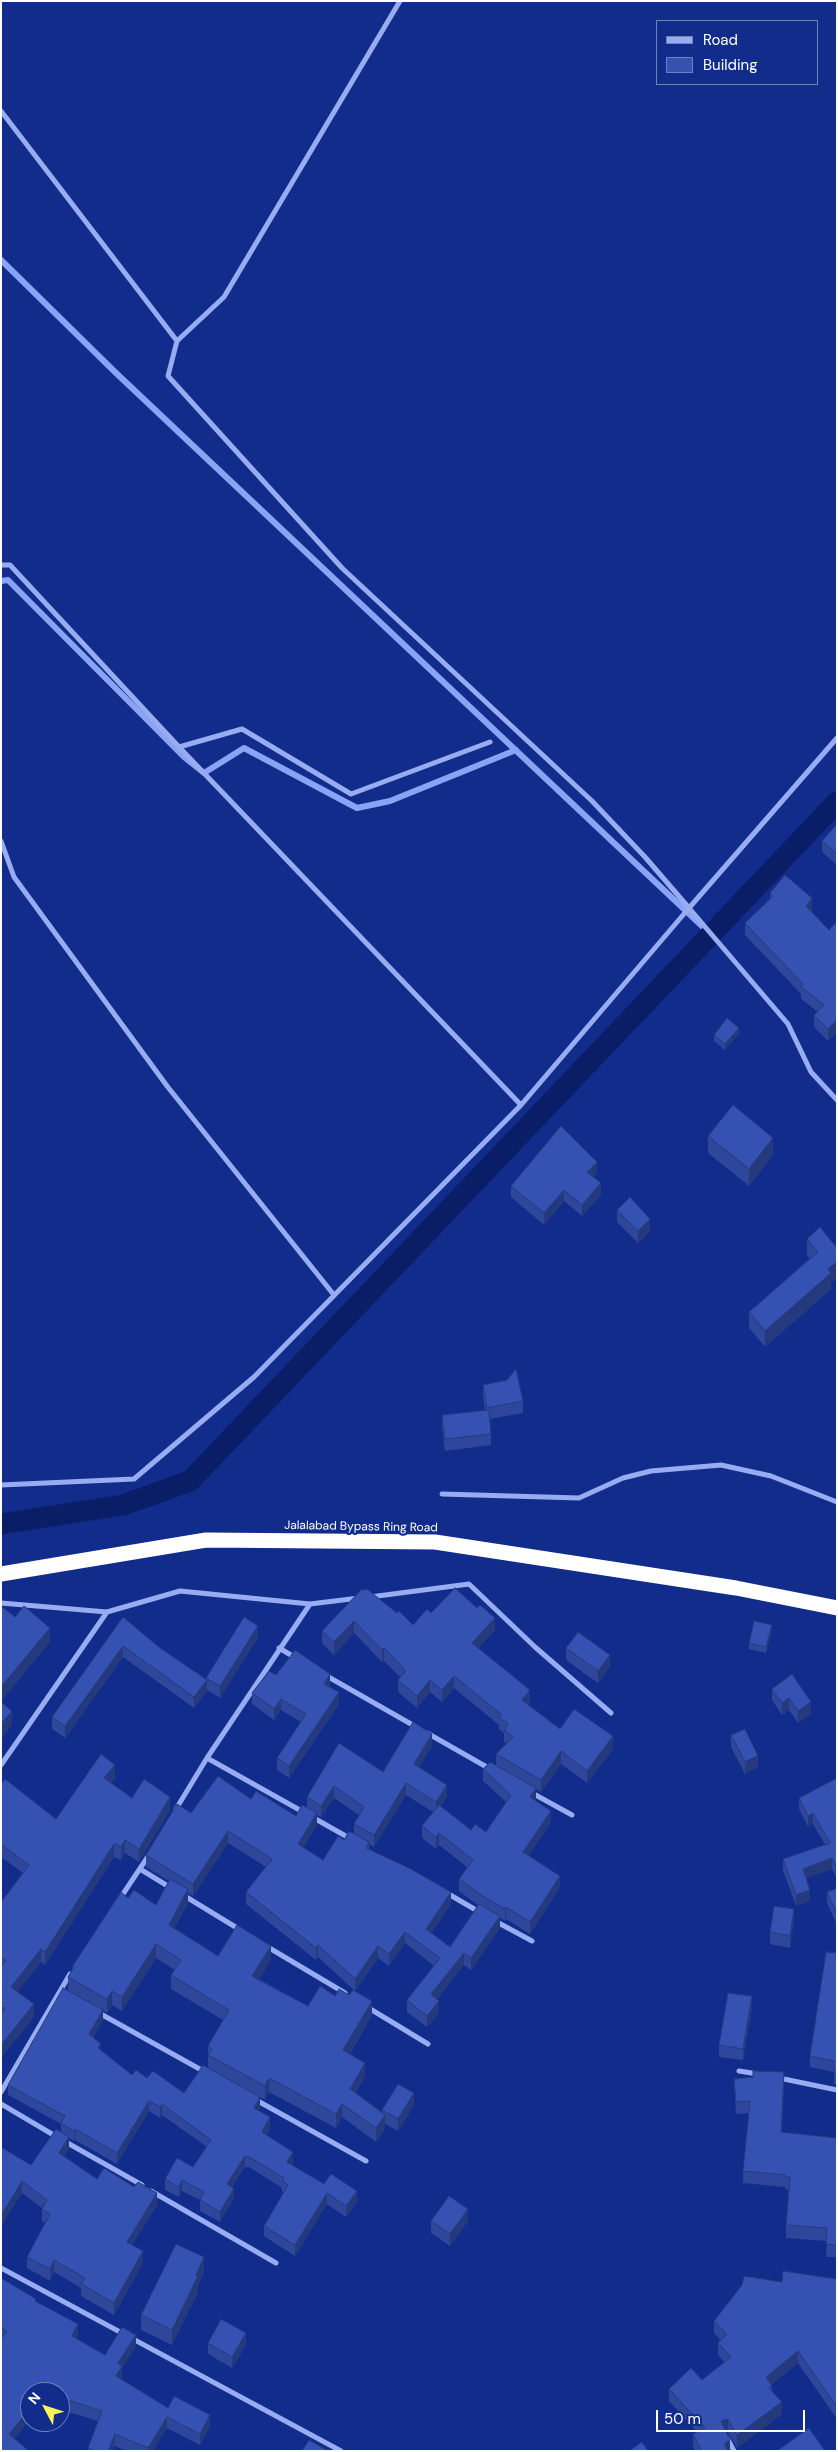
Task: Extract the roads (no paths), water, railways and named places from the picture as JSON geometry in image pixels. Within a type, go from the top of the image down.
[{"type":"highway","name":"Jalalabad Bypass Ring Road","points":[[1,1574],[206,1540],[435,1542],[736,1588],[837,1608]]},
{"type":"street","points":[[400,1],[224,297],[177,341],[168,376],[342,568],[592,801],[645,857],[788,1024],[811,1072],[837,1100]]},
{"type":"street","points":[[1,111],[177,341]]},
{"type":"street","points":[[1,565],[10,565],[179,747],[521,1105]]},
{"type":"street","points":[[179,747],[242,729],[352,794],[490,742]]},
{"type":"street","points":[[1,1485],[134,1479],[254,1377],[521,1105],[837,738]]},
{"type":"street","points":[[1,841],[14,877],[167,1086],[334,1295]]},
{"type":"street","points":[[442,1494],[579,1498],[623,1478],[651,1471],[721,1465],[771,1476],[837,1502]]},
{"type":"street","points":[[1,1603],[107,1612],[180,1591],[310,1604],[469,1584],[535,1647],[611,1713]]},
{"type":"street","points":[[174,1813],[207,1758],[310,1604]]},
{"type":"street","points":[[1,1765],[107,1612]]},
{"type":"street","points":[[279,1648],[305,1663]]},
{"type":"street","points":[[322,1673],[494,1771]]},
{"type":"street","points":[[207,1758],[361,1845]]},
{"type":"street","points":[[529,1791],[572,1815]]},
{"type":"street","points":[[113,1910],[154,1845]]},
{"type":"street","points":[[140,1869],[250,1936]]},
{"type":"street","points":[[438,1888],[532,1941]]},
{"type":"street","points":[[259,1941],[352,1998]]},
{"type":"street","points":[[1,2092],[59,1991],[75,1967]]},
{"type":"street","points":[[59,1991],[67,1996]]},
{"type":"street","points":[[360,2003],[428,2044]]},
{"type":"street","points":[[93,2010],[212,2076]]},
{"type":"street","points":[[739,2070],[837,2090]]},
{"type":"street","points":[[247,2095],[366,2161]]},
{"type":"street","points":[[1,2104],[276,2263]]},
{"type":"street","points":[[1,2268],[340,2451]]},
{"type":"street","points":[[725,2434],[734,2451]]},
{"type":"waterway","points":[[1,260],[116,373],[703,927]]},
{"type":"waterway","points":[[1,581],[8,580],[184,757],[204,773],[244,748],[357,808],[390,801],[516,750]]},
{"type":"waterway","points":[[1,1524],[123,1505],[190,1481],[837,802]]}]
